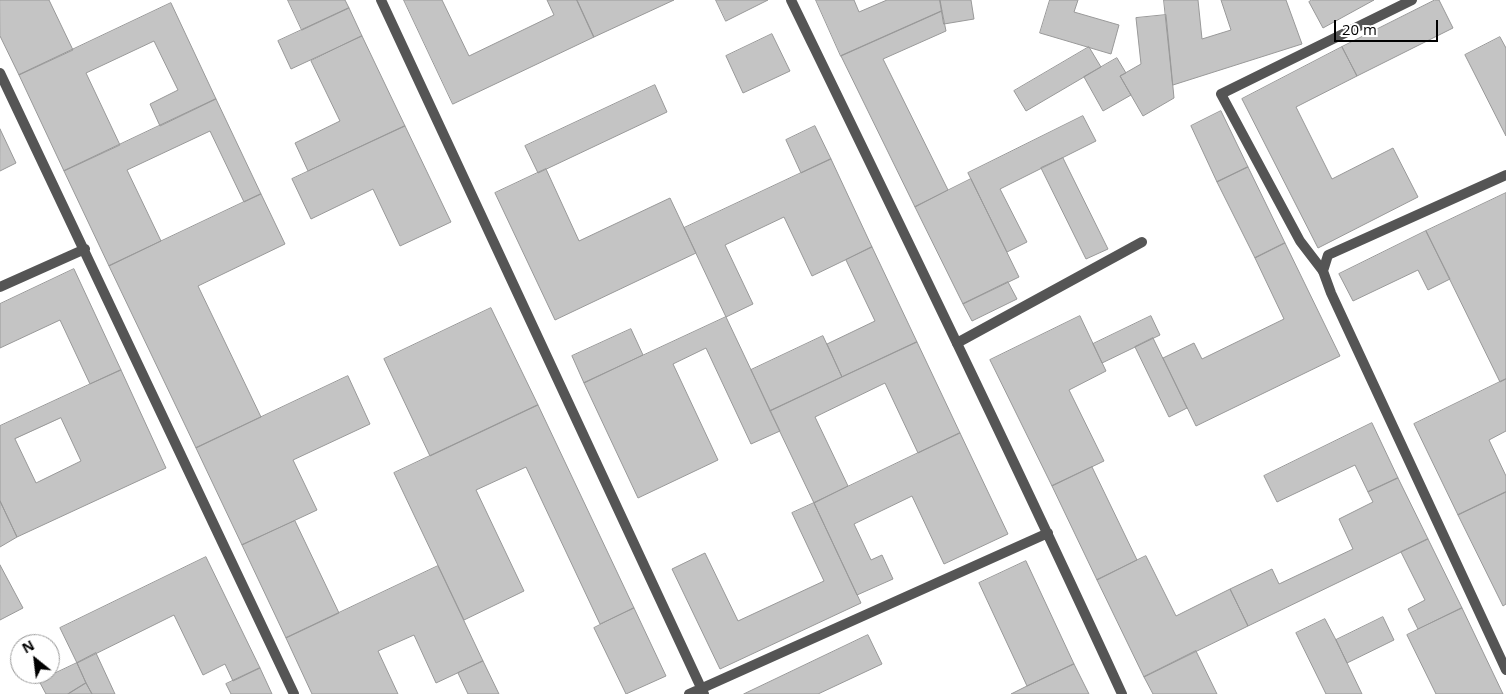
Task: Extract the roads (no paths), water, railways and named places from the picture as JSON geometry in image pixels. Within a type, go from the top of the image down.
[{"type":"street","points":[[381,0],[702,691]]},
{"type":"street","points":[[791,0],[1048,533],[1122,694]]},
{"type":"street","points":[[1412,0],[1221,94],[1300,241],[1323,271],[1506,670]]},
{"type":"street","points":[[0,73],[294,694]]},
{"type":"street","points":[[1323,271],[1328,255],[1506,175]]},
{"type":"street","points":[[957,343],[1142,242]]},
{"type":"street","points":[[0,287],[84,249]]},
{"type":"street","points":[[689,694],[702,691],[1048,533]]}]
